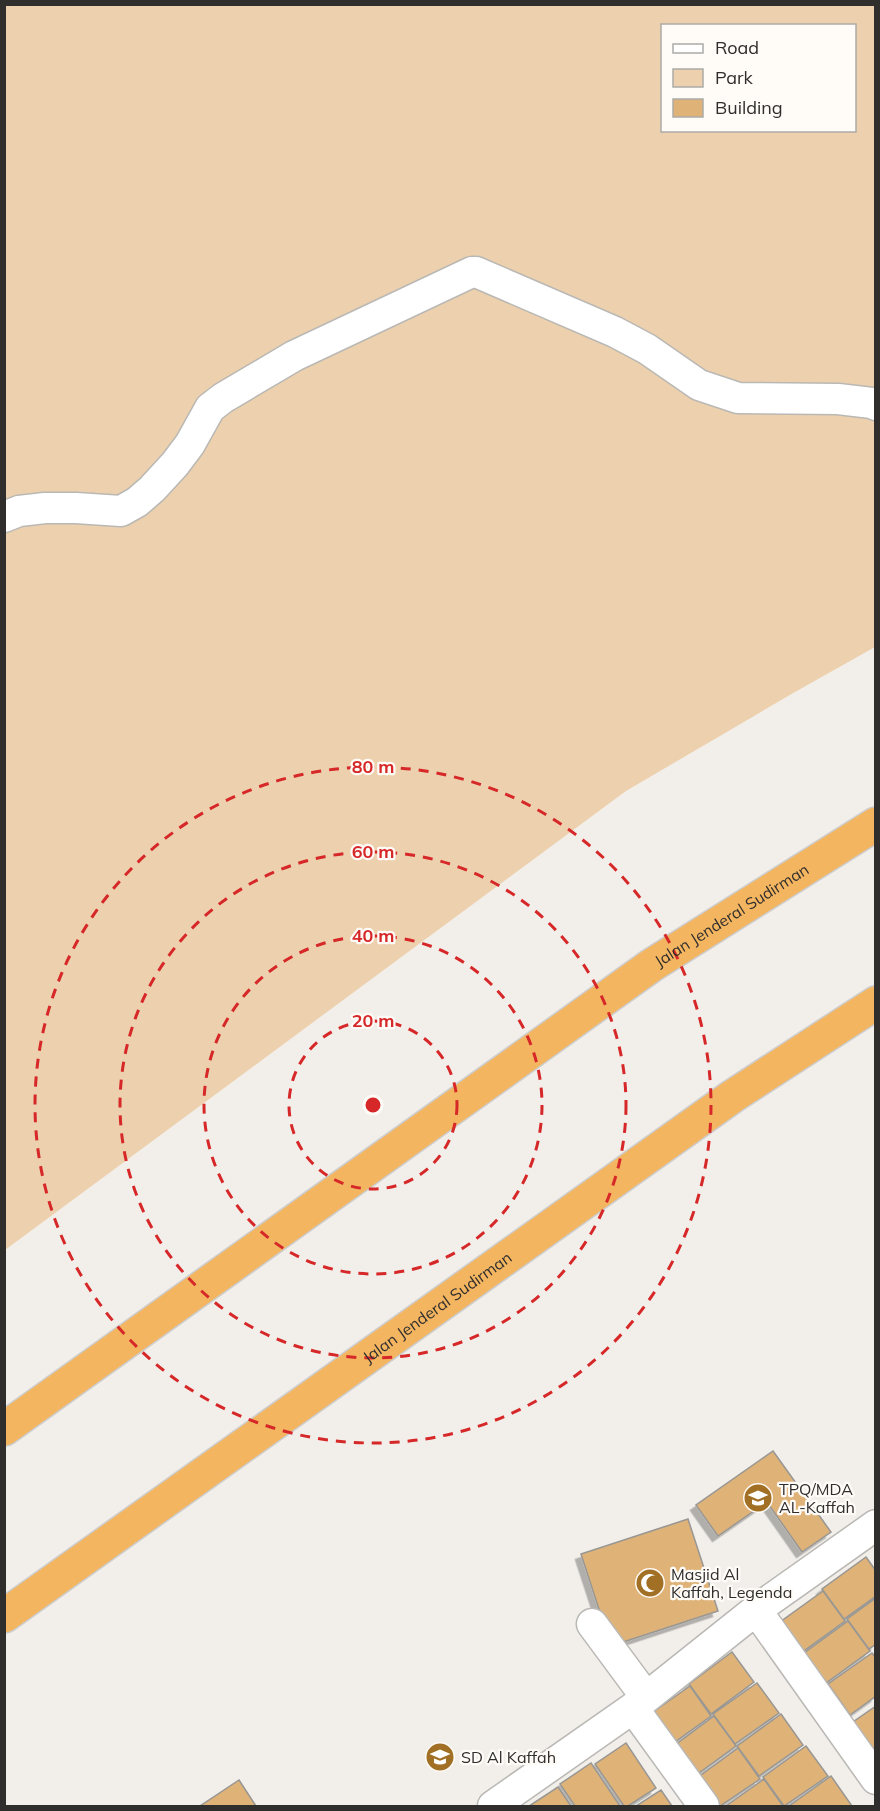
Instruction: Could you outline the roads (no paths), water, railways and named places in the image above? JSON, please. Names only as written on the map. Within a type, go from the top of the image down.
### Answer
[{"type":"highway","name":"Jalan Jenderal Sudirman","points":[[4,1429],[652,965],[876,824]]},
{"type":"highway","name":"Jalan Jenderal Sudirman","points":[[4,1616],[733,1096],[876,1003]]},
{"type":"street","points":[[4,517],[45,508],[121,511],[153,489],[190,444],[210,408],[223,398],[294,356],[472,272],[615,332],[647,350],[699,385],[738,398],[838,399],[876,405]]},
{"type":"street","points":[[493,1806],[639,1702],[756,1610],[876,1525]]},
{"type":"street","points":[[756,1610],[876,1779]]},
{"type":"street","points":[[592,1624],[704,1806]]},
{"type":"place","name":"TPQ/MDA AL-Kaffah","points":[[758,1498]]},
{"type":"place","name":"Masjid Al Kaffah, Legenda","points":[[650,1583]]},
{"type":"place","name":"SD Al Kaffah","points":[[440,1757]]}]
